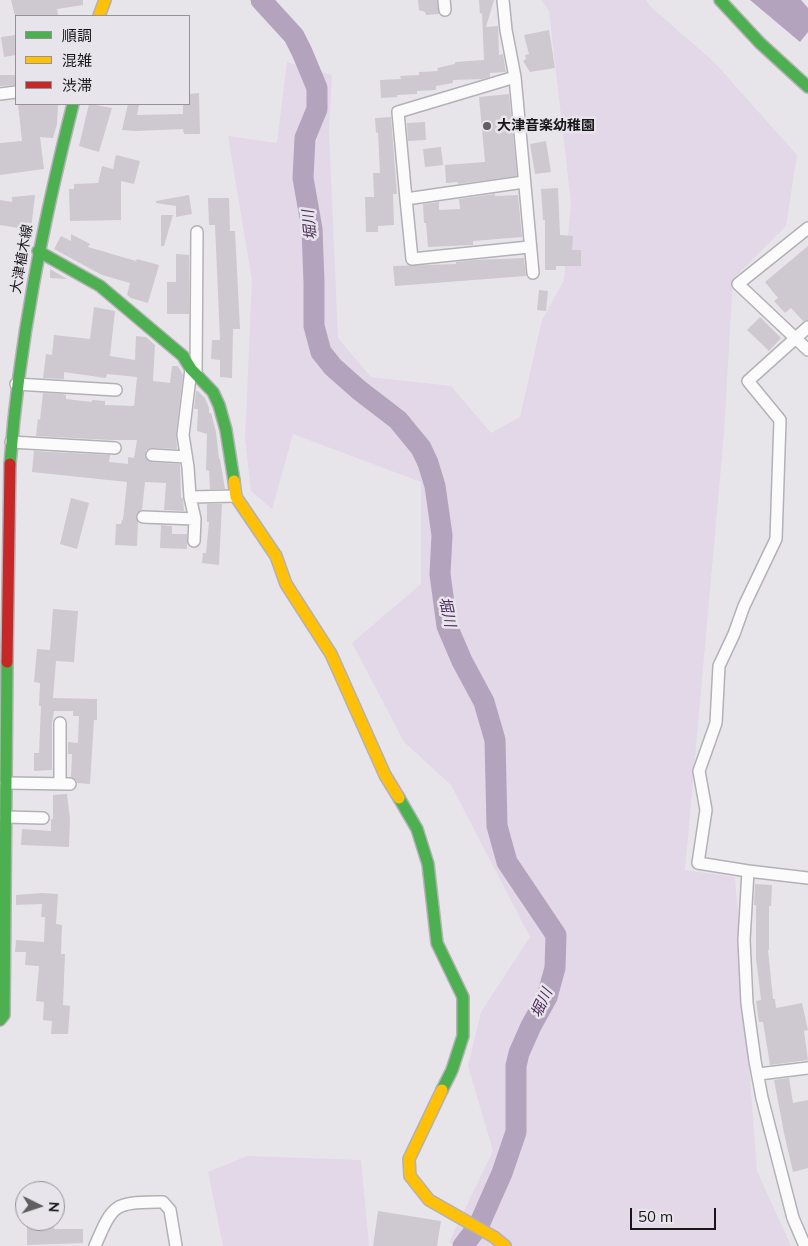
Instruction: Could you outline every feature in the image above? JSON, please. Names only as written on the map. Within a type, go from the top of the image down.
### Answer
[{"type":"street","points":[[99,15],[105,0]]},
{"type":"street","points":[[503,0],[506,30],[515,77],[529,247],[533,273]]},
{"type":"street","points":[[720,0],[760,43],[808,87]]},
{"type":"street","points":[[515,77],[398,112],[412,258],[529,247]]},
{"type":"street","points":[[0,94],[15,92]]},
{"type":"street","name":"大津植木線","points":[[0,1020],[4,1015],[6,818],[5,473],[11,442],[16,384],[38,251],[72,105]]},
{"type":"street","points":[[406,199],[524,182]]},
{"type":"street","points":[[808,228],[738,284],[808,350]]},
{"type":"street","points":[[194,541],[195,519],[190,497],[183,435],[194,372],[197,232]]},
{"type":"street","points":[[38,251],[100,286],[182,356],[213,392],[226,430],[236,496],[276,556],[286,584],[331,654],[385,775],[417,829],[428,864],[437,943],[463,997],[463,1036],[452,1070],[409,1159],[410,1176],[429,1200],[494,1237],[505,1246]]},
{"type":"street","points":[[808,327],[748,381],[780,420],[776,539],[744,606],[734,634],[719,666],[716,723],[699,770],[706,810],[698,864],[808,878]]},
{"type":"street","points":[[16,384],[116,390]]},
{"type":"street","points":[[11,442],[115,448]]},
{"type":"street","points":[[152,455],[186,456]]},
{"type":"street","points":[[190,497],[236,496]]},
{"type":"street","points":[[142,517],[195,519]]},
{"type":"street","points":[[6,783],[65,784],[60,723]]},
{"type":"street","points":[[6,818],[43,818]]},
{"type":"street","points":[[748,871],[744,940],[747,994],[755,1061],[759,1074],[762,1098],[793,1218],[805,1246]]},
{"type":"street","points":[[759,1074],[808,1068]]},
{"type":"street","points":[[95,1246],[106,1221],[117,1206],[131,1203],[163,1202],[170,1210],[176,1246]]},
{"type":"shaded area","points":[[541,0],[646,0],[651,7],[714,62],[797,155],[786,226],[733,279],[724,433],[685,870],[735,877],[757,1171],[791,1246],[454,1246],[449,1242],[493,1151],[468,1066],[481,1012],[530,937],[451,785],[404,742],[352,643],[421,584],[421,482],[293,434],[272,509],[251,491],[245,439],[252,280],[228,136],[277,143],[287,62],[332,75],[329,131],[338,338],[371,377],[451,386],[491,433],[520,417],[542,320],[564,280],[571,203],[549,11]]},
{"type":"shaded area","points":[[750,0],[801,0],[808,8],[808,32],[800,42]]},
{"type":"shaded area","points":[[247,1156],[361,1160],[369,1246],[223,1246],[208,1172]]},
{"type":"building","points":[[11,0],[83,0],[83,5],[57,9],[58,15],[15,16]]},
{"type":"building","points":[[418,0],[437,0],[439,14],[426,15],[425,12],[419,10]]},
{"type":"building","points":[[479,0],[494,0],[486,27],[498,26],[499,55],[503,54],[506,72],[490,73],[490,77],[483,79],[453,80],[453,83],[436,86],[436,90],[417,91],[417,94],[381,98],[380,80],[401,79],[400,76],[438,71],[437,68],[455,64],[455,62],[484,60],[482,13],[480,14]]},
{"type":"building","points":[[549,30],[555,68],[530,72],[523,61],[526,59],[525,55],[529,54],[524,35]]},
{"type":"building","points":[[15,35],[15,55],[4,57],[1,37]]},
{"type":"building","points":[[0,75],[15,75],[15,85],[0,86]]},
{"type":"building","points":[[199,93],[200,134],[184,134],[183,129],[122,130],[128,105],[139,105],[137,115],[183,114],[183,105],[190,105],[190,94]]},
{"type":"building","points":[[509,94],[517,176],[458,184],[458,182],[446,183],[445,165],[485,162],[479,97]]},
{"type":"building","points":[[18,105],[58,105],[57,124],[53,138],[40,137],[44,169],[0,175],[0,143],[22,141]]},
{"type":"building","points":[[89,105],[112,108],[99,152],[79,146]]},
{"type":"building","points":[[391,117],[397,194],[393,194],[394,225],[378,226],[378,232],[366,232],[365,197],[374,197],[373,173],[380,173],[378,132],[376,133],[375,118]]},
{"type":"building","points":[[425,122],[426,140],[408,141],[407,123]]},
{"type":"building","points":[[546,141],[551,172],[535,174],[530,144]]},
{"type":"building","points":[[441,147],[443,165],[425,167],[423,149]]},
{"type":"building","points":[[116,155],[140,161],[134,184],[121,181],[121,220],[70,221],[69,189],[74,189],[74,184],[98,183],[102,166],[113,169]]},
{"type":"building","points":[[558,188],[560,235],[573,236],[572,250],[581,250],[581,266],[556,266],[556,270],[545,270],[545,220],[543,220],[541,189]]},
{"type":"building","points":[[495,194],[495,196],[518,195],[522,237],[473,241],[473,245],[428,247],[423,204],[439,202],[439,210],[460,209],[459,199]]},
{"type":"building","points":[[35,195],[31,230],[0,225],[0,200],[12,202],[12,197]]},
{"type":"building","points":[[189,195],[192,214],[176,217],[176,206],[156,203],[156,201]]},
{"type":"building","points":[[208,198],[229,198],[230,231],[235,231],[240,329],[233,329],[232,378],[220,377],[220,360],[211,359],[212,340],[220,340],[215,225],[209,225]]},
{"type":"building","points":[[161,215],[173,215],[164,246],[161,246]]},
{"type":"building","points":[[71,234],[90,244],[88,247],[136,261],[137,259],[159,265],[148,303],[127,295],[130,283],[102,275],[54,249],[61,236],[71,241]]},
{"type":"building","points":[[808,246],[808,320],[803,321],[791,308],[785,313],[774,301],[778,298],[765,282]]},
{"type":"building","points":[[176,254],[189,255],[189,314],[167,314],[167,282],[176,282]]},
{"type":"building","points":[[524,258],[526,276],[395,286],[393,266],[456,264],[456,262],[474,260]]},
{"type":"building","points":[[50,269],[67,279],[50,278]]},
{"type":"building","points":[[539,290],[548,291],[546,311],[537,310]]},
{"type":"building","points":[[94,307],[115,311],[110,356],[135,360],[136,336],[146,337],[155,345],[153,381],[170,383],[172,366],[178,366],[183,375],[176,434],[177,449],[152,448],[146,450],[145,455],[148,461],[151,462],[180,464],[181,498],[183,498],[184,511],[164,510],[166,483],[145,482],[142,510],[136,516],[138,522],[137,546],[115,545],[116,524],[121,524],[123,520],[127,482],[32,472],[34,451],[110,455],[109,462],[128,464],[128,457],[134,458],[137,440],[36,436],[43,393],[66,395],[66,399],[92,402],[92,400],[105,401],[105,405],[134,406],[137,377],[107,374],[106,378],[64,372],[64,379],[43,378],[46,354],[52,355],[54,335],[90,339]]},
{"type":"building","points":[[760,317],[781,338],[769,351],[747,330]]},
{"type":"building","points":[[196,391],[205,398],[209,413],[211,413],[225,489],[210,489],[209,471],[206,470],[207,434],[197,431],[198,409],[194,409]]},
{"type":"building","points":[[71,498],[89,503],[77,549],[60,544]]},
{"type":"building","points":[[207,504],[222,504],[219,565],[202,563],[203,553],[206,553],[209,522],[207,522]]},
{"type":"building","points":[[161,525],[172,526],[172,534],[187,534],[187,549],[160,548]]},
{"type":"building","points":[[53,609],[78,611],[74,662],[56,661],[53,698],[97,699],[97,720],[94,720],[90,784],[77,783],[71,777],[72,754],[68,754],[68,742],[78,743],[79,716],[73,716],[73,711],[54,711],[52,723],[52,770],[34,771],[34,753],[39,753],[41,706],[39,706],[40,683],[34,682],[37,649],[50,650]]},
{"type":"building","points":[[67,794],[70,819],[69,847],[21,845],[22,829],[51,831],[53,795]]},
{"type":"building","points":[[755,884],[772,885],[771,906],[769,906],[768,950],[773,999],[775,999],[776,1008],[802,1003],[808,1030],[804,1031],[808,1060],[770,1065],[763,1022],[759,1022],[756,1001],[761,1000],[756,958]]},
{"type":"building","points":[[58,894],[56,924],[62,925],[61,954],[65,954],[63,1005],[70,1006],[68,1034],[51,1034],[52,1021],[43,1020],[44,1002],[36,1001],[39,966],[25,965],[26,952],[15,952],[16,940],[44,942],[45,917],[41,917],[42,904],[16,905],[16,895]]},
{"type":"building","points":[[789,1078],[793,1103],[808,1100],[808,1168],[793,1172],[774,1080]]},
{"type":"building","points":[[378,1211],[441,1221],[437,1246],[373,1246]]},
{"type":"building","points":[[83,1229],[83,1243],[27,1245],[27,1231]]},
{"type":"waterway","name":"堀川","points":[[261,0],[294,36],[317,88],[317,109],[305,138],[303,178],[312,229],[314,326],[321,352],[333,367],[359,390],[398,420],[421,448],[428,463],[435,486],[442,535],[440,574],[447,626],[462,661],[484,702],[495,740],[497,826],[507,862],[556,935],[555,968],[547,997],[531,1026],[519,1053],[516,1066],[516,1132],[502,1173],[479,1225],[463,1246]]},
{"type":"traffic: fast","points":[[720,0],[760,43],[808,87]]},
{"type":"traffic: fast","points":[[10,464],[19,373],[26,328],[42,238],[73,105]]},
{"type":"traffic: fast","points":[[38,251],[100,286],[183,356],[191,369],[213,392],[219,405],[226,430],[234,481]]},
{"type":"traffic: fast","points":[[0,1020],[4,1015],[7,662]]},
{"type":"traffic: fast","points":[[399,798],[417,829],[428,864],[437,943],[463,997],[463,1036],[452,1070],[442,1090]]},
{"type":"traffic: slow","points":[[99,15],[105,0]]},
{"type":"traffic: slow","points":[[234,481],[236,497],[276,556],[286,584],[331,654],[385,775],[399,798]]},
{"type":"traffic: slow","points":[[442,1090],[409,1159],[410,1176],[429,1200],[494,1237],[505,1246]]},
{"type":"traffic: jam","points":[[7,662],[10,464]]},
{"type":"place","name":"大津音楽幼稚園","points":[[487,126]]}]
